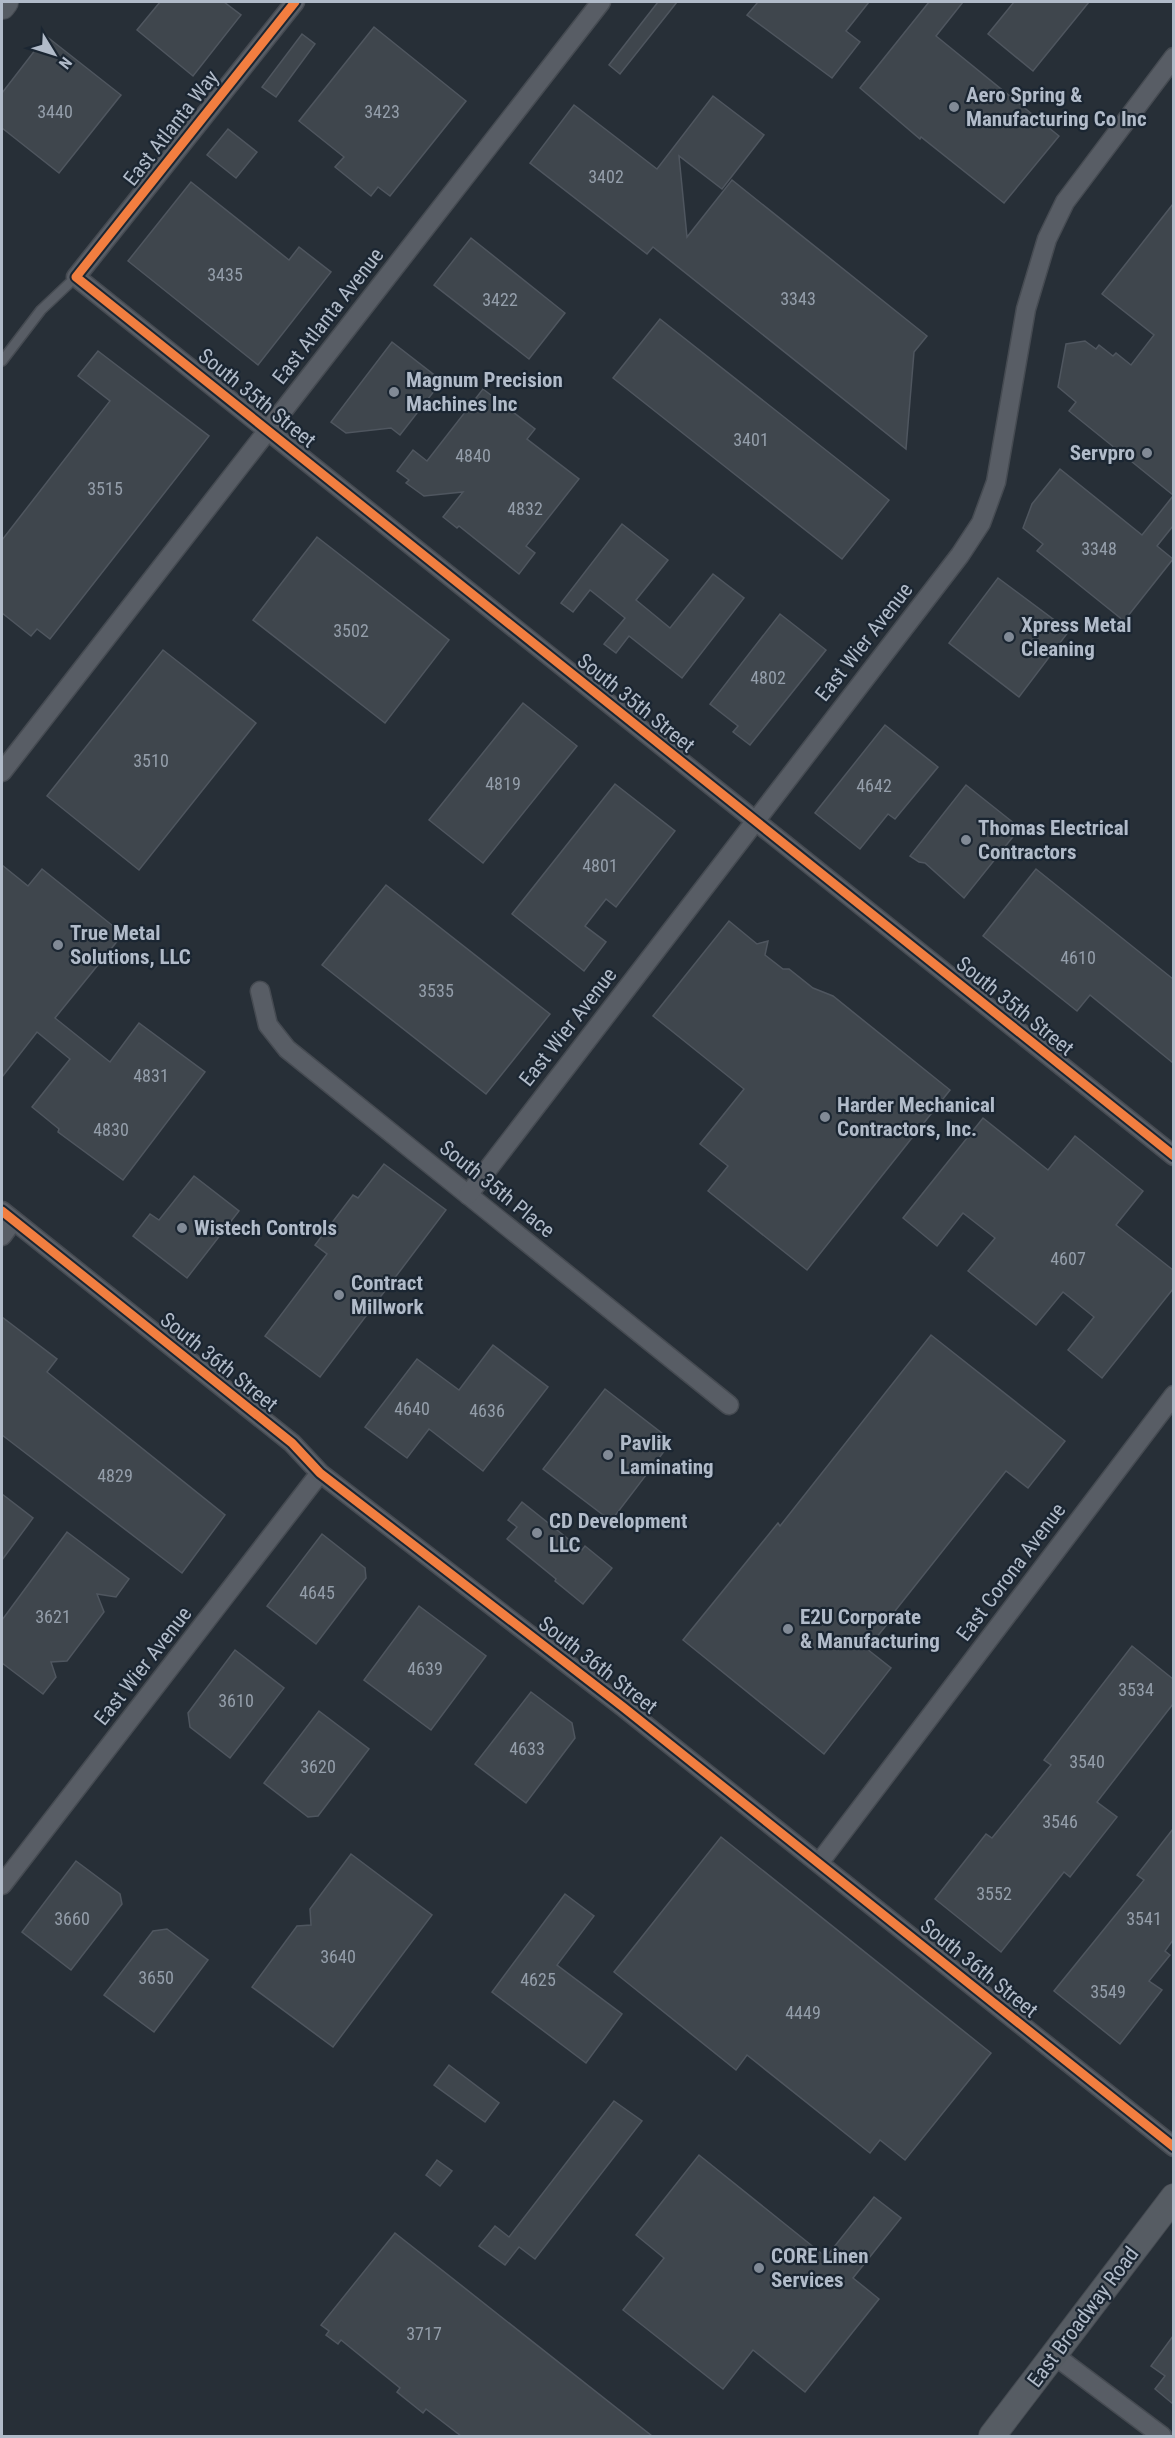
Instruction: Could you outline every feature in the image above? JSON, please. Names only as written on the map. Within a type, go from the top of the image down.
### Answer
[{"type":"main road","points":[[2,6],[5,2]]},
{"type":"main road","name":"East Broadway Road","points":[[992,2436],[1173,2198]]},
{"type":"street","name":"East Atlanta Way","points":[[76,277],[295,2]]},
{"type":"street","name":"East Atlanta Avenue","points":[[2,772],[601,2]]},
{"type":"street","name":"East Wier Avenue","points":[[468,1194],[953,564],[981,523],[998,473],[1026,309],[1047,239],[1065,202],[1173,57]]},
{"type":"street","name":"South 35th Street","points":[[76,277],[1173,1155]]},
{"type":"street","name":"South 35th Place","points":[[260,991],[268,1025],[287,1049],[729,1405]]},
{"type":"street","points":[[2,1236],[7,1216]]},
{"type":"street","name":"South 36th Street","points":[[7,1216],[292,1443],[321,1473],[630,1713],[1173,2147]]},
{"type":"street","name":"East Corona Avenue","points":[[819,1863],[1173,1395]]},
{"type":"street","name":"East Wier Avenue","points":[[2,1886],[321,1473]]},
{"type":"street","points":[[1054,2355],[1162,2436]]},
{"type":"lane","points":[[2,361],[41,310],[76,277]]},
{"type":"building","points":[[160,2],[224,2],[241,15],[193,76],[137,30]]},
{"type":"building","points":[[658,2],[677,2],[620,74],[609,65]]},
{"type":"building","points":[[758,2],[869,2],[846,31],[860,42],[832,78],[747,15]]},
{"type":"building","name":"Aero Spring & Manufacturing Co Inc","points":[[929,2],[963,2],[936,36],[1059,136],[1004,203],[921,137],[920,139],[860,88]]},
{"type":"building","points":[[1014,2],[1089,2],[1033,71],[988,34]]},
{"type":"building","points":[[374,27],[466,101],[390,196],[378,187],[371,196],[335,167],[344,157],[299,121]]},
{"type":"building","points":[[302,34],[315,44],[276,97],[262,87]]},
{"type":"building","points":[[46,36],[121,95],[59,173],[2,128],[2,93]]},
{"type":"building","points":[[713,96],[764,135],[722,189],[679,156],[687,237],[732,180],[927,336],[914,352],[906,449],[653,247],[647,254],[530,163],[574,105],[657,169]]},
{"type":"building","points":[[228,129],[257,152],[236,178],[207,155]]},
{"type":"building","points":[[191,182],[289,260],[299,247],[331,272],[258,365],[128,261]]},
{"type":"building","points":[[1173,204],[1173,495],[1069,411],[1076,402],[1058,387],[1066,344],[1085,341],[1096,349],[1099,345],[1113,356],[1116,353],[1131,365],[1154,335],[1102,294]]},
{"type":"building","points":[[471,238],[565,313],[529,359],[434,285]]},
{"type":"building","points":[[660,319],[889,500],[842,559],[613,378]]},
{"type":"building","name":"Magnum Precision Machines Inc","points":[[392,342],[442,381],[400,435],[391,428],[346,433],[331,422]]},
{"type":"building","points":[[98,351],[209,436],[50,639],[37,629],[31,636],[2,613],[2,540],[110,401],[78,376]]},
{"type":"building","points":[[483,389],[535,429],[527,439],[579,479],[526,546],[535,553],[519,574],[459,526],[457,528],[443,517],[463,492],[424,496],[406,483],[409,480],[397,471],[413,450],[427,461]]},
{"type":"building","points":[[1060,469],[1142,535],[1173,496],[1173,526],[1157,546],[1173,559],[1124,621],[1037,551],[1043,544],[1023,528],[1032,504]]},
{"type":"building","points":[[622,524],[668,560],[636,600],[670,628],[713,574],[744,598],[682,678],[629,636],[616,653],[604,644],[625,618],[590,590],[573,612],[561,603]]},
{"type":"building","points":[[317,537],[449,640],[385,723],[253,620]]},
{"type":"building","name":"Xpress Metal Cleaning","points":[[998,578],[1069,631],[1019,697],[949,643]]},
{"type":"building","points":[[780,614],[826,650],[750,745],[733,732],[738,726],[710,704]]},
{"type":"building","points":[[163,650],[256,723],[139,870],[47,796]]},
{"type":"building","points":[[523,703],[577,746],[483,863],[429,820]]},
{"type":"building","points":[[885,725],[938,767],[895,819],[888,814],[860,849],[815,813]]},
{"type":"building","points":[[615,784],[675,831],[616,907],[606,899],[585,926],[606,942],[584,971],[512,914]]},
{"type":"building","name":"Thomas Electrical Contractors","points":[[966,785],[1020,828],[964,898],[925,863],[910,856]]},
{"type":"building","points":[[2,865],[28,886],[42,869],[123,934],[55,1018],[110,1062],[139,1023],[205,1072],[123,1180],[58,1132],[59,1129],[32,1107],[70,1059],[37,1032],[2,1077]]},
{"type":"building","points":[[1036,869],[1173,979],[1173,1063],[1090,995],[1077,1011],[983,936]]},
{"type":"building","points":[[386,885],[550,1014],[486,1094],[322,965]]},
{"type":"building","name":"Harder Mechanical Contractors, Inc.","points":[[729,921],[757,944],[768,941],[765,955],[783,969],[789,969],[813,988],[833,996],[950,1090],[807,1270],[708,1191],[728,1166],[700,1144],[744,1089],[653,1016]]},
{"type":"building","points":[[983,1118],[1048,1170],[1075,1136],[1143,1191],[1116,1225],[1173,1270],[1173,1289],[1102,1378],[1068,1350],[1094,1317],[1063,1292],[1036,1325],[968,1271],[995,1238],[963,1213],[937,1246],[903,1218]]},
{"type":"building","name":"Contract Millwork","points":[[384,1164],[446,1210],[320,1377],[265,1336],[327,1254],[315,1245],[353,1195],[358,1198]]},
{"type":"building","name":"Wistech Controls","points":[[194,1176],[239,1211],[187,1278],[133,1236],[150,1214],[159,1220]]},
{"type":"building","points":[[2,1317],[57,1359],[47,1372],[225,1515],[182,1573],[2,1435]]},
{"type":"building","points":[[931,1335],[1065,1441],[1028,1488],[1006,1471],[891,1616],[893,1617],[867,1649],[891,1668],[824,1754],[683,1640],[778,1523],[780,1526]]},
{"type":"building","points":[[493,1345],[548,1387],[483,1471],[429,1429],[407,1458],[365,1427],[417,1359],[459,1390]]},
{"type":"building","name":"Pavlik Laminating","points":[[605,1389],[672,1441],[611,1521],[543,1469]]},
{"type":"building","points":[[2,1494],[33,1518],[2,1560]]},
{"type":"building","name":"CD Development LLC","points":[[522,1502],[582,1550],[585,1546],[612,1568],[583,1604],[507,1539],[517,1527],[508,1520]]},
{"type":"building","points":[[67,1532],[129,1579],[116,1597],[97,1594],[104,1612],[67,1661],[51,1662],[56,1677],[43,1694],[2,1663],[2,1620]]},
{"type":"building","points":[[322,1534],[365,1568],[366,1578],[316,1644],[267,1606]]},
{"type":"building","points":[[419,1606],[486,1656],[431,1730],[364,1680]]},
{"type":"building","points":[[1132,1646],[1173,1679],[1173,1704],[1097,1802],[1117,1817],[1070,1877],[1064,1872],[1001,1952],[935,1899],[986,1834],[992,1838],[1051,1765],[1044,1760]]},
{"type":"building","points":[[235,1650],[284,1688],[230,1758],[190,1727],[188,1713]]},
{"type":"building","points":[[531,1692],[572,1723],[575,1738],[526,1803],[475,1764]]},
{"type":"building","points":[[319,1711],[369,1749],[318,1816],[308,1817],[264,1783]]},
{"type":"building","points":[[1173,1829],[1173,1940],[1165,1951],[1170,1955],[1149,1981],[1162,1990],[1120,2044],[1054,1991],[1144,1880],[1137,1875]]},
{"type":"building","points":[[721,1837],[991,2053],[905,2160],[880,2140],[870,2153],[747,2055],[736,2070],[614,1972]]},
{"type":"building","points":[[351,1854],[432,1915],[333,2047],[252,1987],[297,1926],[311,1925],[310,1909]]},
{"type":"building","points":[[76,1861],[120,1894],[122,1904],[71,1970],[22,1932]]},
{"type":"building","points":[[565,1894],[594,1916],[557,1965],[622,2014],[586,2063],[492,1992]]},
{"type":"building","points":[[167,1929],[208,1960],[154,2032],[104,1995],[153,1931]]},
{"type":"building","points":[[449,2065],[499,2103],[485,2122],[434,2085]]},
{"type":"building","points":[[614,2101],[642,2121],[535,2259],[519,2247],[505,2265],[479,2246],[495,2226],[509,2237]]},
{"type":"building","name":"CORE Linen Services","points":[[699,2155],[826,2257],[874,2197],[901,2218],[853,2278],[879,2299],[805,2392],[753,2350],[723,2389],[623,2310],[664,2258],[636,2235]]},
{"type":"building","points":[[437,2160],[452,2171],[440,2186],[426,2175]]},
{"type":"building","points":[[395,2233],[652,2436],[461,2436],[426,2409],[423,2413],[397,2392],[400,2388],[341,2340],[338,2344],[326,2335],[329,2331],[321,2325]]},
{"type":"building","points":[[1173,2336],[1173,2404],[1155,2389],[1165,2376],[1151,2366]]},
{"type":"cycle path","points":[[295,2],[76,277],[1174,1156]]},
{"type":"cycle path","points":[[2,1211],[292,1443],[320,1473],[623,1707],[1174,2147]]},
{"type":"place","name":"Aero Spring & Manufacturing Co Inc","points":[[954,107]]},
{"type":"place","name":"Magnum Precision Machines Inc","points":[[394,392]]},
{"type":"place","name":"Servpro","points":[[1147,453]]},
{"type":"place","name":"Xpress Metal Cleaning","points":[[1009,637]]},
{"type":"place","name":"Thomas Electrical Contractors","points":[[966,840]]},
{"type":"place","name":"True Metal Solutions, LLC","points":[[58,945]]},
{"type":"place","name":"Harder Mechanical Contractors, Inc.","points":[[825,1117]]},
{"type":"place","name":"Wistech Controls","points":[[182,1228]]},
{"type":"place","name":"Contract Millwork","points":[[339,1295]]},
{"type":"place","name":"Pavlik Laminating","points":[[608,1455]]},
{"type":"place","name":"CD Development LLC","points":[[537,1533]]},
{"type":"place","name":"E2U Corporate & Manufacturing","points":[[788,1629]]},
{"type":"place","name":"CORE Linen Services","points":[[759,2268]]}]
